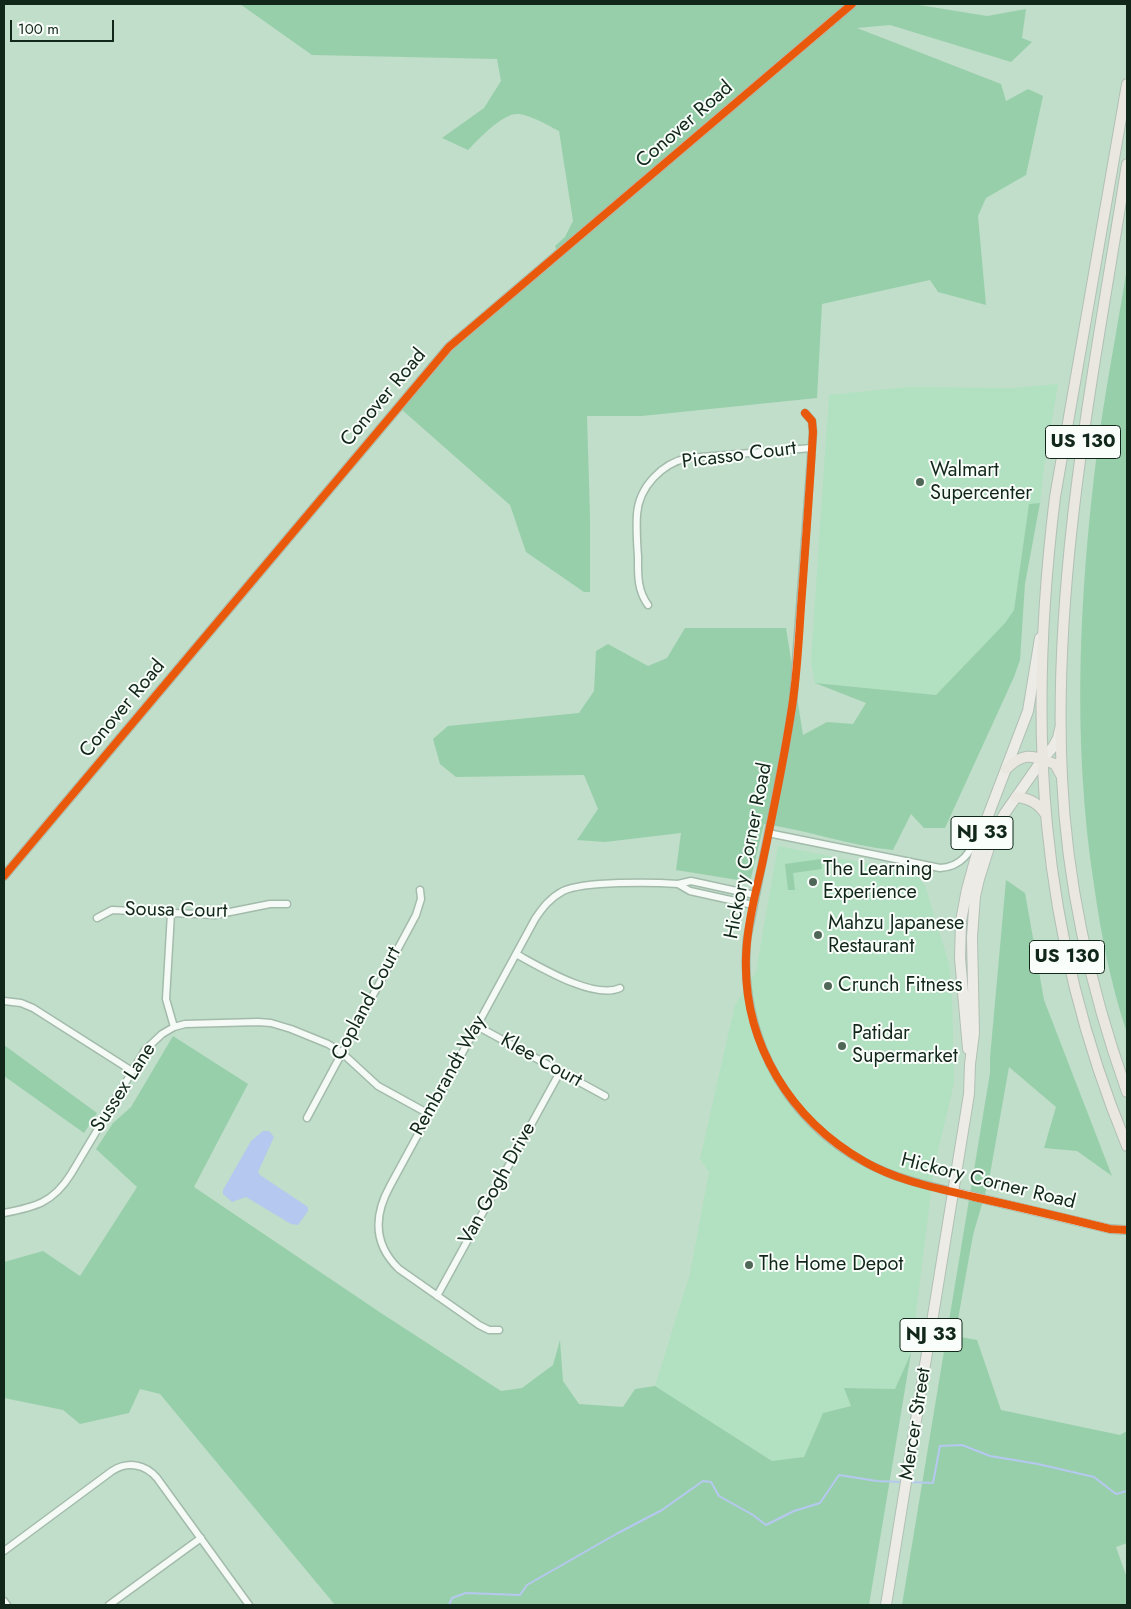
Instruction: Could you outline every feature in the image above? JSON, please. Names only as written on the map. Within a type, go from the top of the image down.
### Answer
[{"type":"highway","name":"US 130","points":[[1127,84],[1056,497],[1048,555],[1042,650],[1042,760],[1046,815],[1057,909],[1072,979],[1102,1081],[1127,1146]]},
{"type":"highway","name":"US 130","points":[[1127,164],[1081,458],[1065,605],[1061,679],[1062,778],[1069,849],[1080,922],[1099,1003],[1127,1092]]},
{"type":"highway","points":[[1006,769],[1016,760],[1026,756],[1034,756],[1055,764],[1062,778]]},
{"type":"highway","points":[[1016,797],[1038,804],[1046,815]]},
{"type":"main road","name":"Mercer Street","points":[[970,1064],[960,958],[962,921],[967,889],[986,821],[1028,711],[1044,610]]},
{"type":"main road","name":"Mercer Street","points":[[886,1605],[969,1094],[974,1033],[972,937],[975,896],[990,841],[1005,813],[1058,738],[1061,723]]},
{"type":"street","name":"Conover Road","points":[[4,876],[449,347],[469,328],[852,4]]},
{"type":"street","points":[[1089,302],[1105,305]]},
{"type":"street","name":"Hickory Corner Road","points":[[805,414],[812,421],[813,432],[793,702],[747,939],[748,996],[754,1025],[764,1053],[794,1104],[819,1130],[841,1147],[887,1173],[954,1192],[1110,1229],[1127,1230]]},
{"type":"street","name":"Picasso Court","points":[[648,605],[642,598],[639,586],[637,514],[643,494],[654,477],[669,465],[688,458],[812,448]]},
{"type":"street","points":[[768,833],[928,866],[946,868],[960,862],[970,853],[986,821]]},
{"type":"street","name":"Rembrandt Way","points":[[499,1330],[483,1328],[405,1274],[393,1263],[384,1248],[378,1225],[383,1199],[516,954],[545,905],[552,898],[568,889],[581,886],[617,884],[678,884],[691,881],[755,895]]},
{"type":"street","name":"Rembrandt Way","points":[[678,884],[690,891],[753,905]]},
{"type":"street","name":"Copland Court","points":[[307,1118],[416,914],[421,899],[420,890]]},
{"type":"street","name":"Sousa Court","points":[[97,918],[106,912],[116,910],[215,916],[270,904],[287,904]]},
{"type":"street","points":[[171,913],[166,999],[174,1027]]},
{"type":"street","points":[[516,954],[562,978],[598,990],[609,992],[620,988]]},
{"type":"street","points":[[4,1001],[21,1003],[33,1008],[132,1071]]},
{"type":"street","name":"Sussex Lane","points":[[4,1213],[36,1206],[59,1191],[151,1043],[174,1027],[191,1023],[264,1022],[316,1038],[341,1052],[378,1086],[428,1114]]},
{"type":"street","name":"Klee Court","points":[[477,1026],[605,1096]]},
{"type":"street","name":"Van Gogh Drive","points":[[437,1296],[560,1072]]},
{"type":"street","points":[[4,1551],[112,1470],[120,1466],[142,1467],[153,1473],[249,1605]]},
{"type":"street","points":[[109,1605],[200,1538]]},
{"type":"street","points":[[4,1601],[7,1605]]},
{"type":"shaded area","points":[[240,4],[913,4],[987,16],[1026,9],[1022,38],[1032,42],[1011,62],[890,25],[857,28],[1001,84],[1006,101],[1028,89],[1043,96],[1026,175],[986,198],[978,216],[986,305],[938,292],[930,280],[822,304],[817,398],[642,416],[587,416],[590,592],[584,592],[526,552],[510,505],[401,409],[458,344],[560,258],[555,246],[565,237],[573,221],[559,131],[529,117],[519,114],[513,115],[506,117],[492,127],[468,150],[442,138],[484,108],[501,81],[497,59],[312,55]]},
{"type":"shaded area","points":[[1127,268],[1127,1033],[1111,978],[1103,941],[1087,831],[1083,777],[1080,669],[1086,560],[1097,452]]},
{"type":"shaded area","points":[[1058,384],[1040,503],[1029,505],[1014,610],[1005,623],[936,695],[815,683],[811,661],[829,395],[908,387],[1012,388]]},
{"type":"shaded area","points":[[1040,503],[1025,584],[1020,660],[945,828],[924,828],[911,814],[893,850],[860,845],[764,824],[750,882],[676,870],[681,833],[605,842],[577,840],[598,809],[584,775],[456,777],[440,764],[433,739],[448,726],[579,713],[594,691],[596,651],[608,644],[648,666],[667,658],[685,628],[786,628],[803,735],[827,722],[853,724],[866,703],[815,683],[936,695],[1005,623],[1014,610],[1029,504]]},
{"type":"shaded area","points":[[778,846],[915,873],[925,886],[949,964],[952,999],[954,1083],[934,1168],[911,1353],[895,1389],[844,1388],[851,1406],[823,1413],[804,1457],[772,1461],[655,1386],[690,1274],[709,1172],[700,1159],[735,1005],[756,972]]},
{"type":"shaded area","points":[[821,859],[822,869],[793,873],[795,890],[788,890],[785,864]]},
{"type":"shaded area","points":[[1006,880],[1025,893],[1044,1000],[1112,1176],[1077,1151],[1044,1148],[1056,1107],[1009,1067],[989,1180],[973,1235],[955,1336],[977,1340],[1001,1410],[1120,1435],[1127,1431],[1127,1543],[1116,1547],[1127,1578],[1127,1605],[902,1605],[990,1073]]},
{"type":"shaded area","points":[[173,1036],[248,1084],[194,1187],[501,1391],[522,1388],[553,1365],[560,1340],[563,1381],[579,1404],[623,1407],[635,1389],[655,1386],[772,1461],[804,1457],[823,1413],[851,1406],[844,1388],[895,1389],[911,1353],[869,1605],[335,1605],[160,1394],[140,1389],[129,1413],[80,1424],[63,1410],[4,1398],[4,1262],[43,1251],[80,1276],[137,1187],[96,1149],[113,1123],[131,1107]]},
{"type":"shaded area","points":[[4,1045],[97,1113],[84,1133],[4,1076]]},
{"type":"water","points":[[263,1131],[269,1131],[274,1137],[258,1172],[308,1207],[308,1211],[298,1225],[291,1224],[246,1197],[232,1202],[223,1194],[223,1190],[251,1141]]},
{"type":"waterway","points":[[909,1482],[933,1483],[940,1446],[962,1445],[990,1456],[1038,1464],[1094,1477],[1116,1494],[1127,1491]]},
{"type":"waterway","points":[[449,1605],[452,1598],[466,1593],[520,1595],[527,1585],[662,1510],[703,1481],[711,1482],[719,1496],[753,1515],[766,1525],[794,1511],[820,1503],[839,1475],[877,1481],[901,1482]]},
{"type":"cycle path","points":[[4,876],[449,347],[852,4]]},
{"type":"cycle path","points":[[805,413],[812,421],[813,432],[796,678],[782,767],[752,911],[746,957],[747,989],[753,1020],[763,1049],[777,1076],[794,1102],[815,1124],[839,1145],[878,1169],[932,1187],[1110,1229],[1127,1230]]},
{"type":"place","name":"Walmart Supercenter","points":[[920,482]]},
{"type":"place","name":"The Learning Experience","points":[[813,882]]},
{"type":"place","name":"Mahzu Japanese Restaurant","points":[[818,935]]},
{"type":"place","name":"Crunch Fitness","points":[[828,986]]},
{"type":"place","name":"Patidar Supermarket","points":[[842,1046]]},
{"type":"place","name":"The Home Depot","points":[[749,1265]]}]
